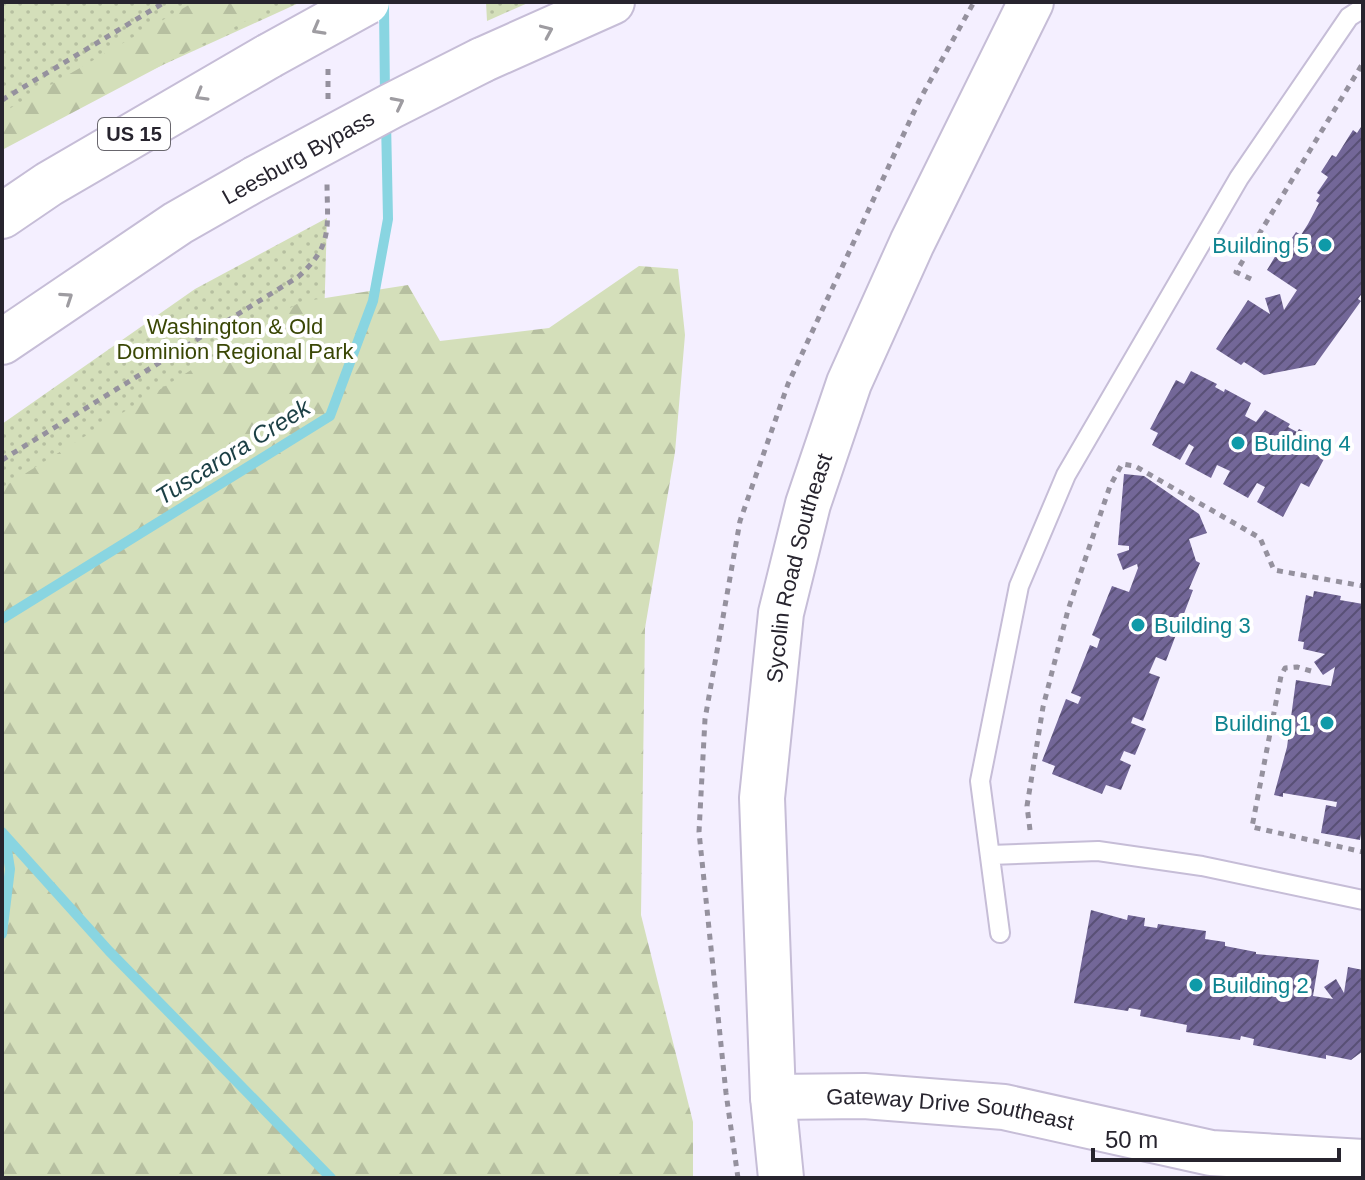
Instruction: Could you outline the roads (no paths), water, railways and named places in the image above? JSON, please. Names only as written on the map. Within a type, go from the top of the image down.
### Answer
[{"type":"main road","name":"US 15","points":[[2,216],[49,184],[367,2]]},
{"type":"main road","name":"Leesburg Bypass","points":[[2,342],[178,223],[255,179],[482,60],[612,2]]},
{"type":"main road","name":"Sycolin Road Southeast","points":[[781,1178],[773,1097],[762,798],[781,613],[808,504],[849,383],[912,243],[1031,2]]},
{"type":"main road","name":"Gateway Drive Southeast","points":[[773,1097],[864,1096],[978,1104],[1059,1118],[1211,1153],[1363,1162]]},
{"type":"lane","points":[[1000,933],[980,781],[1019,586],[1066,475],[1239,178],[1349,17],[1363,8]]},
{"type":"lane","points":[[990,855],[1098,851],[1202,866],[1363,900]]},
{"type":"waterway","name":"Tuscarora Creek","points":[[384,5],[385,97]]},
{"type":"waterway","name":"Tuscarora Creek","points":[[2,619],[330,416],[373,301],[388,219],[386,121]]},
{"type":"waterway","name":"Tuscarora Creek","points":[[2,832],[109,951],[331,1178]]},
{"type":"waterway","points":[[2,934],[10,869],[5,837]]},
{"type":"place","name":"Building 5","points":[[1325,245]]},
{"type":"place","name":"Building 4","points":[[1238,443]]},
{"type":"place","name":"Building 3","points":[[1138,625]]},
{"type":"place","name":"Building 1","points":[[1327,723]]},
{"type":"place","name":"Building 2","points":[[1196,985]]},
{"type":"park label","name":"Washington & Old Dominion Regional Park","points":[[235,338]]}]
